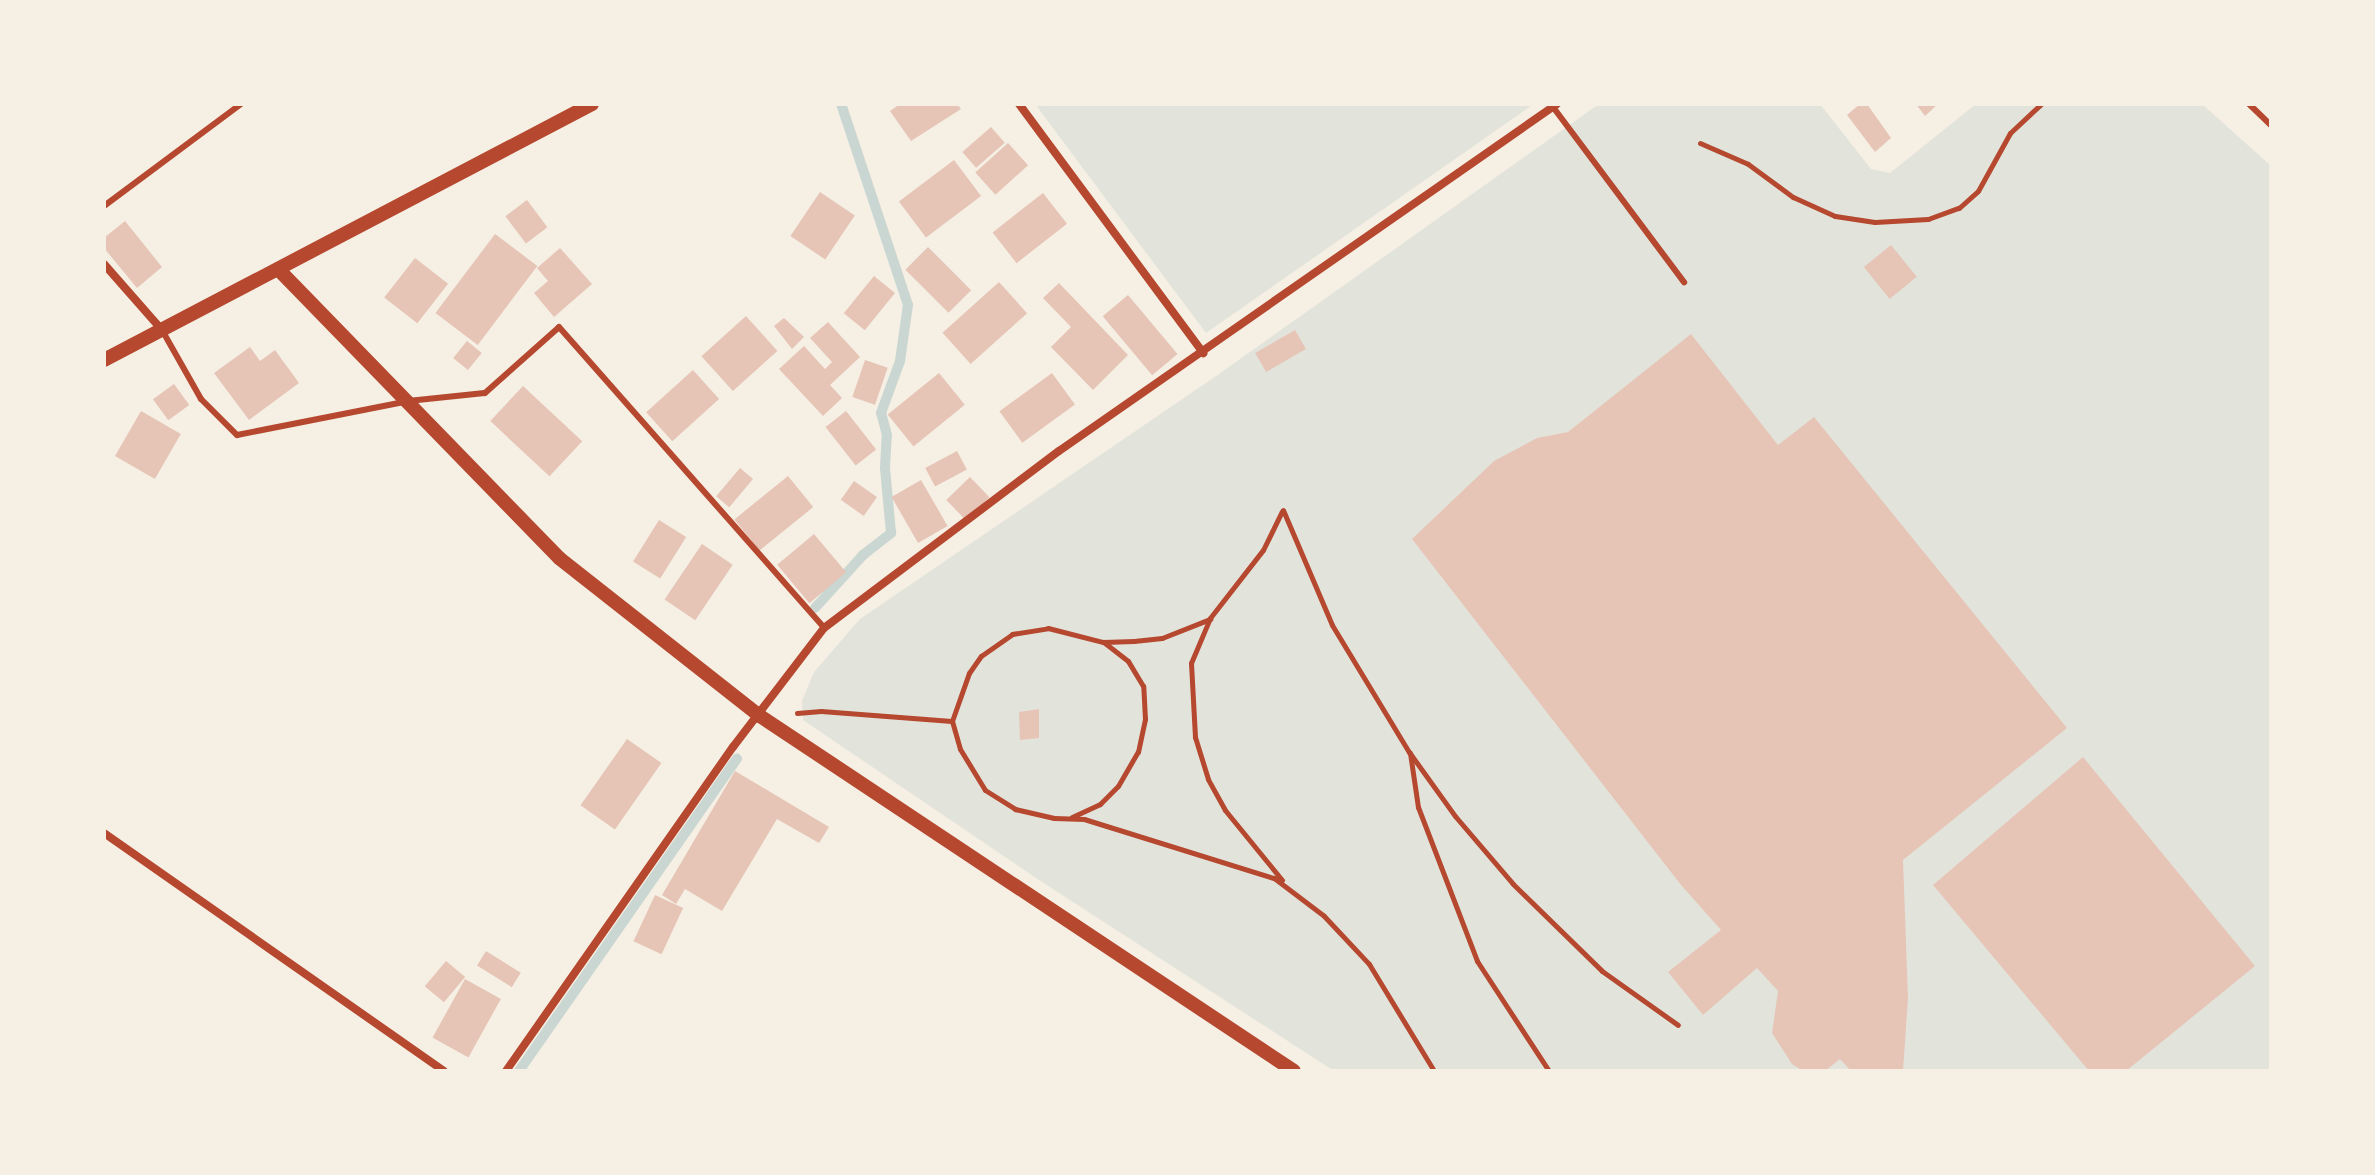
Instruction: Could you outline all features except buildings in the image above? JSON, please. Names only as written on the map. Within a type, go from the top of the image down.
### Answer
[{"type":"street","points":[[104,360],[592,104]]},
{"type":"street","points":[[1019,104],[1203,353]]},
{"type":"street","points":[[506,1071],[733,747],[760,716],[824,628],[1059,451],[1554,105]]},
{"type":"street","points":[[104,264],[162,330]]},
{"type":"street","points":[[279,270],[559,558],[760,716],[1294,1071]]},
{"type":"street","points":[[104,833],[444,1071]]},
{"type":"lane","points":[[104,206],[241,104]]},
{"type":"lane","points":[[2249,104],[2271,125]]},
{"type":"lane","points":[[1554,105],[1684,282]]},
{"type":"lane","points":[[162,330],[201,399],[237,435],[408,401],[485,393],[559,327],[824,628]]},
{"type":"path","points":[[1700,143],[1748,164],[1793,197],[1835,216],[1875,222],[1928,219],[1959,208],[1978,191],[2010,133],[2041,104]]},
{"type":"path","points":[[1287,887],[1225,810],[1208,779],[1195,737],[1191,663],[1210,618],[1263,550],[1283,510],[1332,625],[1409,752],[1455,816],[1513,884],[1602,971],[1678,1025]]},
{"type":"path","points":[[1210,618],[1162,638],[1103,642],[1048,628],[1012,634],[981,656],[969,673],[952,721],[960,749],[985,790],[1015,809],[1084,819],[1274,878],[1324,916],[1369,964],[1434,1071]]},
{"type":"path","points":[[1069,818],[1100,804],[1118,786],[1138,752],[1145,719],[1143,686],[1128,661],[1103,642]]},
{"type":"path","points":[[760,716],[821,711],[952,721]]},
{"type":"path","points":[[1409,752],[1418,807],[1477,961],[1549,1071]]},
{"type":"shaded area","points":[[1035,104],[1534,104],[1206,333]]},
{"type":"shaded area","points":[[1599,104],[1820,104],[1871,169],[1890,173],[1976,104],[2202,104],[2271,166],[2271,1071],[1334,1071],[1039,880],[803,720],[802,701],[814,672],[860,619],[1219,374]]},
{"type":"waterway","points":[[815,608],[863,555],[891,533],[885,468],[887,435],[881,413],[900,361],[908,305],[841,104]]},
{"type":"waterway","points":[[519,1071],[737,758]]}]
